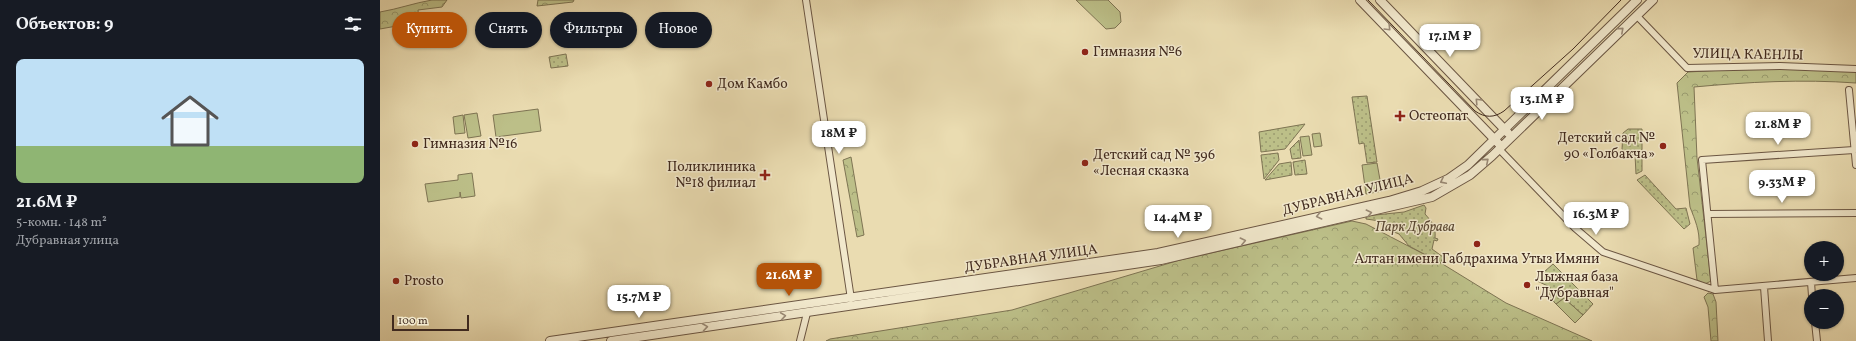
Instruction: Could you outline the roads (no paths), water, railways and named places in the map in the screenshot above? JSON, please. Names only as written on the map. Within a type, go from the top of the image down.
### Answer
[{"type":"street","points":[[806,0],[851,302]]},
{"type":"street","points":[[1360,0],[1495,139],[1500,148],[1575,228],[1603,252],[1715,290],[1856,278]]},
{"type":"street","points":[[1380,0],[1512,136]]},
{"type":"street","name":"ДУБРАВНАЯ УЛИЦА","points":[[610,341],[757,316],[1162,252],[1389,201],[1422,191],[1448,179],[1468,165],[1637,0]]},
{"type":"street","name":"ДУБРАВНАЯ УЛИЦА","points":[[550,341],[757,316],[807,312],[851,302],[1161,260],[1378,211],[1432,197],[1470,175],[1500,148],[1653,0]]},
{"type":"street","name":"УЛИЦА КАЕНЛЫ","points":[[1637,16],[1687,68],[1780,66],[1856,68]]},
{"type":"street","points":[[1849,90],[1856,165]]},
{"type":"street","points":[[1715,290],[1702,160],[1854,150]]},
{"type":"street","points":[[1708,214],[1856,214]]},
{"type":"street","points":[[1811,282],[1812,289]]},
{"type":"street","points":[[1764,286],[1768,341]]},
{"type":"street","points":[[800,341],[807,312]]},
{"type":"street","points":[[1816,329],[1817,341]]},
{"type":"tram line","points":[[1368,0],[1475,111],[1486,116],[1497,115],[1504,111],[1573,49],[1621,0]]},
{"type":"place","name":"Гимназия №6","points":[[1085,52]]},
{"type":"place","name":"Дом Камбо","points":[[709,84]]},
{"type":"place","name":"Остеопат","points":[[1400,116]]},
{"type":"place","name":"Гимназия №16","points":[[415,144]]},
{"type":"place","name":"Детский сад № 90 «Голбакча»","points":[[1663,146]]},
{"type":"place","name":"Детский сад № 396 «Лесная сказка","points":[[1085,163]]},
{"type":"place","name":"Поликлиника №18 филиал","points":[[765,175]]},
{"type":"place","name":"Алтан имени Габдрахима Утыз Имяни","points":[[1477,244]]},
{"type":"place","name":"Prosto","points":[[396,281]]},
{"type":"place","name":"Лыжная база \"Дубравная\"","points":[[1527,285]]},
{"type":"park label","name":"Парк Дубрава","points":[[1415,227]]}]
